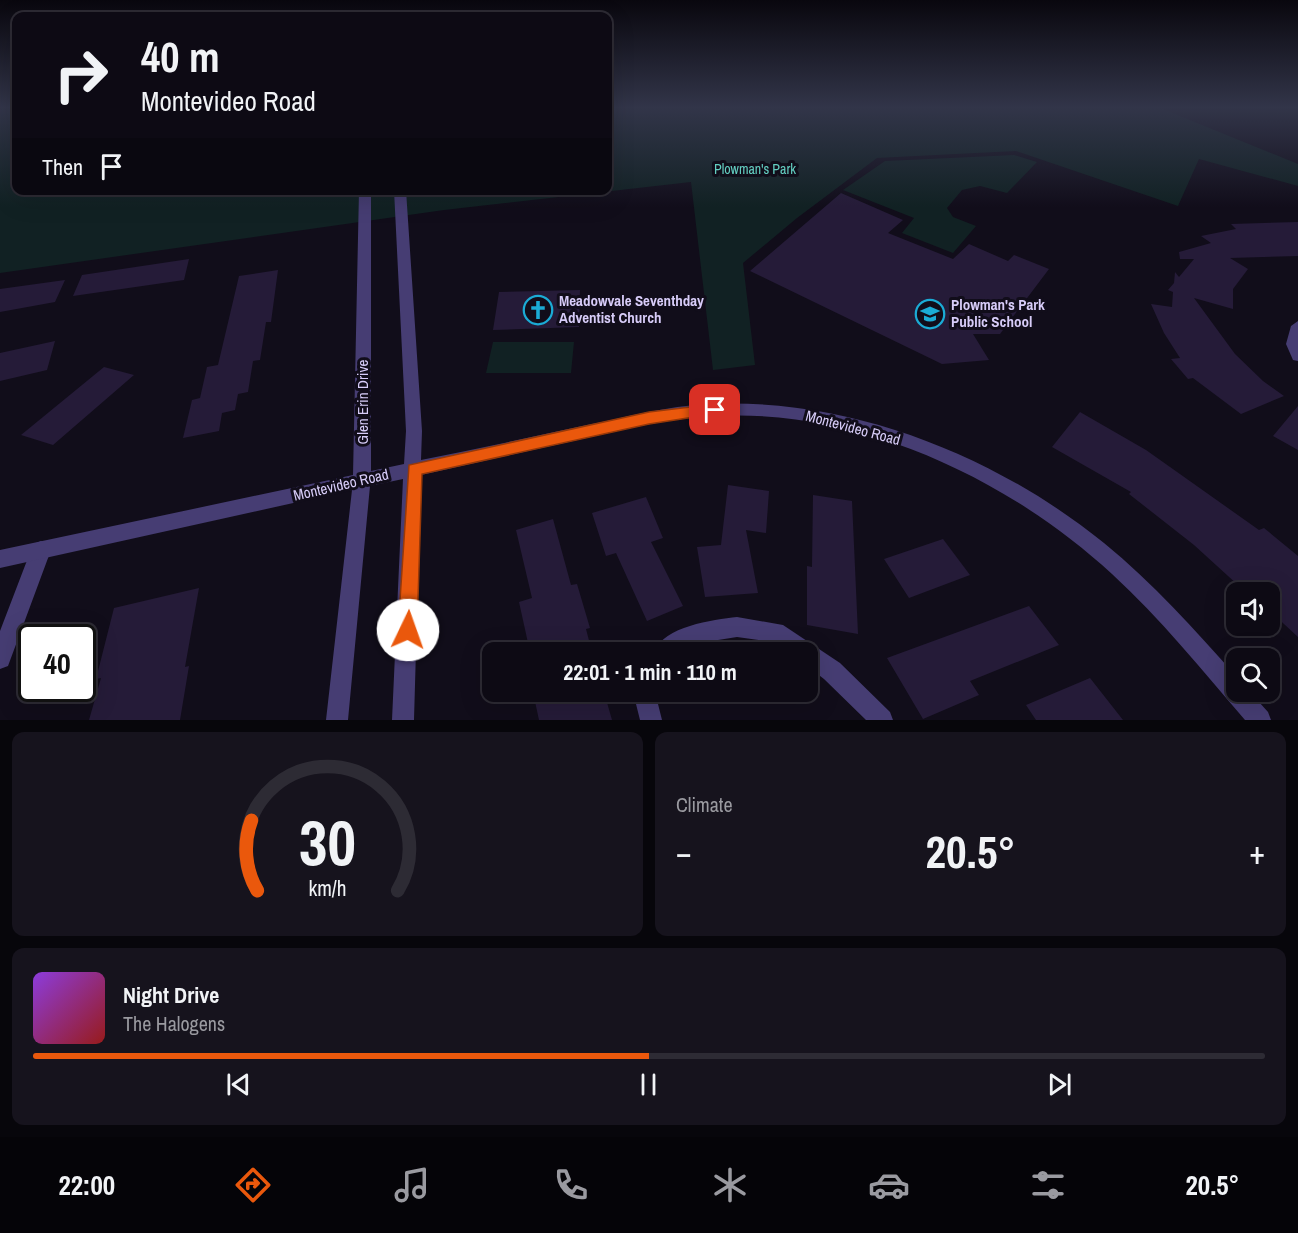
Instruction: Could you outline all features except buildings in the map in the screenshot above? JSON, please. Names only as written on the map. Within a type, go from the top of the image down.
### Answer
[{"type":"street","name":"Glen Erin Drive","points":[[338,720],[362,481],[365,195]]},
{"type":"street","points":[[400,195],[414,469],[403,720]]},
{"type":"street","points":[[1298,326],[1293,344],[1298,356]]},
{"type":"street","name":"Montevideo Road","points":[[0,559],[649,418],[715,410],[802,414],[863,428],[979,471],[1047,512],[1097,549],[1156,604],[1260,720]]},
{"type":"street","points":[[0,658],[41,550]]},
{"type":"street","points":[[681,642],[695,633],[737,627],[776,632],[790,642]]},
{"type":"street","points":[[818,661],[832,671],[882,720]]},
{"type":"street","points":[[646,702],[651,720]]},
{"type":"green space","name":"Plowman's Park","points":[[0,141],[12,141],[12,195],[576,195],[444,210],[0,273]]},
{"type":"green space","name":"Plowman's Park","points":[[612,141],[1241,141],[1298,164],[1298,186],[1199,159],[1178,206],[1016,151],[877,158],[797,218],[743,263],[755,365],[713,370],[691,182],[612,191]]},
{"type":"green space","points":[[1014,155],[1037,162],[1007,193],[980,186],[962,190],[947,208],[953,217],[976,226],[953,253],[902,233],[914,218],[843,190],[885,161]]},
{"type":"green space","points":[[493,342],[574,342],[571,373],[486,373]]},
{"type":"place","name":"Meadowvale Seventhday Adventist Church","points":[[538,310]]},
{"type":"place","name":"Plowman's Park Public School","points":[[930,314]]},
{"type":"route","points":[[408,630],[414,469],[649,418],[715,410]]}]
